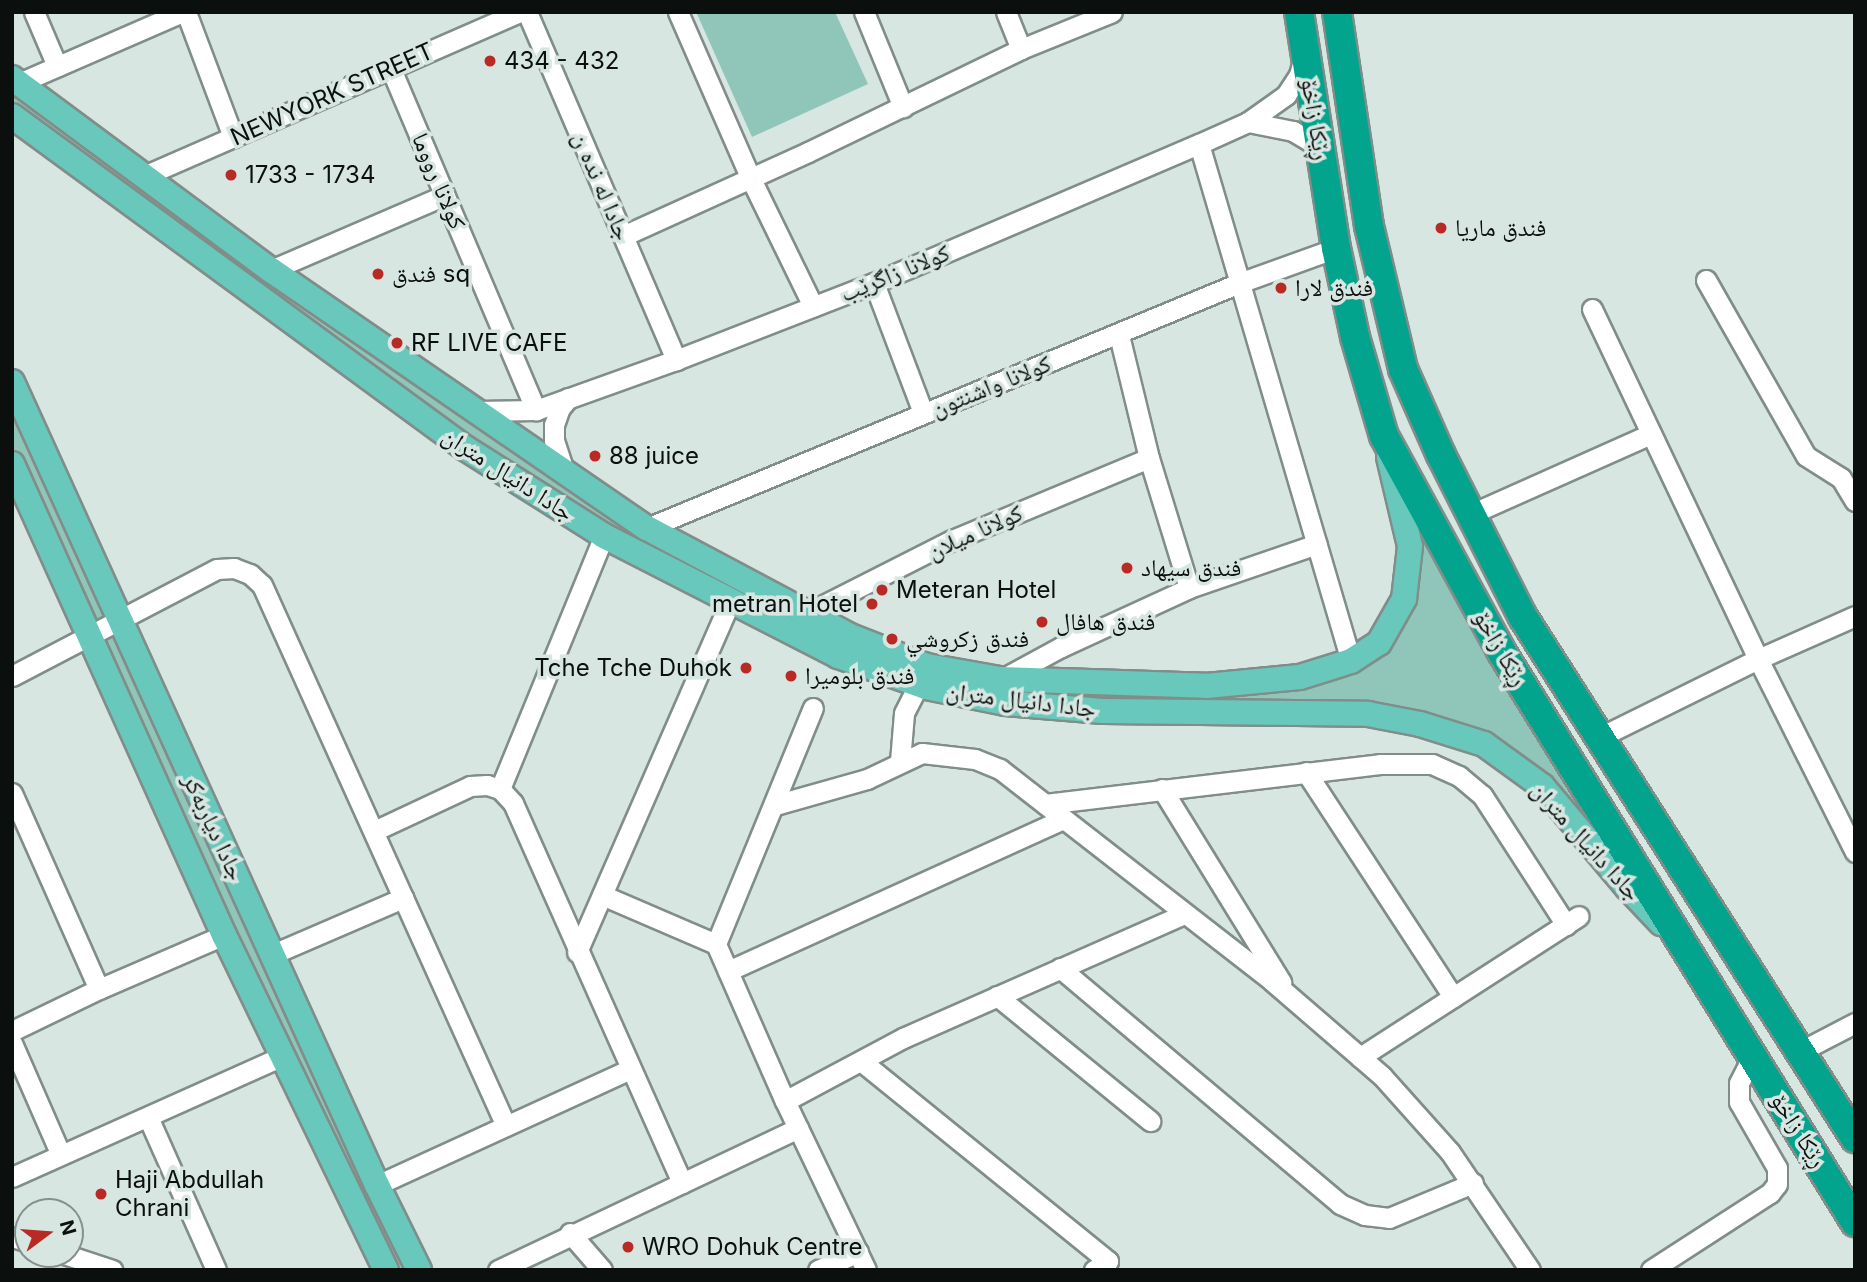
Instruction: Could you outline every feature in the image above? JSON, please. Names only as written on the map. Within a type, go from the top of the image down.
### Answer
[{"type":"highway","name":"ڕێکا زاخۆ","points":[[1299,12],[1336,248],[1355,337],[1384,436],[1501,651],[1853,1215]]},
{"type":"highway","name":"ڕێکا زاخۆ","points":[[1337,12],[1369,226],[1403,369],[1523,617],[1855,1138]]},
{"type":"main road","name":"جادا دانيال متران","points":[[16,80],[271,270],[647,528],[806,614],[850,636],[998,690],[1117,712],[1368,714],[1420,724],[1483,744],[1542,786],[1626,887],[1688,950]]},
{"type":"main road","name":"جادا دانيال متران","points":[[12,116],[465,448],[604,536],[838,656],[918,685],[998,690],[1206,686],[1300,677],[1351,661],[1379,643],[1404,599],[1410,546],[1384,436]]},
{"type":"main road","name":"جادا دیاربه‌كر","points":[[12,382],[376,1185],[419,1270]]},
{"type":"main road","name":"جادا دیاربه‌كر","points":[[12,464],[92,635],[224,935],[386,1270]]},
{"type":"street","points":[[34,12],[57,66]]},
{"type":"street","points":[[16,80],[57,66],[184,12],[233,137]]},
{"type":"street","name":"NEWYORK STREET","points":[[144,176],[519,12]]},
{"type":"street","name":"جادا له نده ن","points":[[527,12],[676,360]]},
{"type":"street","points":[[678,12],[750,177],[813,306]]},
{"type":"street","points":[[864,12],[904,107]]},
{"type":"street","points":[[1006,12],[1021,49]]},
{"type":"street","points":[[623,236],[904,107],[1021,49],[1112,12]]},
{"type":"street","name":"كولانا زاگرێب","points":[[537,410],[676,360],[874,283],[1248,122],[1286,95],[1299,75],[1305,51]]},
{"type":"street","name":"كولانا رووما","points":[[391,69],[537,410]]},
{"type":"street","points":[[1248,122],[1293,131],[1311,142],[1322,160]]},
{"type":"street","points":[[1199,144],[1351,661]]},
{"type":"street","points":[[271,270],[445,195]]},
{"type":"street","name":"كولانا واشنتون","points":[[647,528],[1240,283],[1336,248]]},
{"type":"street","points":[[1706,280],[1806,456],[1841,478],[1855,501]]},
{"type":"street","points":[[874,283],[923,413]]},
{"type":"street","points":[[1592,309],[1758,659],[1855,852]]},
{"type":"street","points":[[1119,335],[1149,458],[1189,589]]},
{"type":"street","points":[[564,471],[554,441],[554,425],[560,408],[568,398]]},
{"type":"street","points":[[477,411],[537,410]]},
{"type":"street","points":[[1471,514],[1651,434]]},
{"type":"street","name":"كولانا ميلان","points":[[806,614],[952,540],[1149,458]]},
{"type":"street","points":[[500,789],[604,536]]},
{"type":"street","points":[[998,690],[1060,647],[1189,589],[1317,544]]},
{"type":"street","points":[[12,676],[217,569],[234,568],[250,573],[262,585],[506,1126]]},
{"type":"street","points":[[577,953],[730,602]]},
{"type":"street","points":[[1598,737],[1758,659],[1855,616]]},
{"type":"street","points":[[900,761],[900,729],[918,685]]},
{"type":"street","points":[[716,944],[813,708]]},
{"type":"street","points":[[775,805],[867,779],[900,761],[922,753],[935,752],[975,759],[1011,776],[1063,820],[1289,996],[1360,1057],[1421,1117],[1473,1183],[1530,1270]]},
{"type":"street","points":[[1045,804],[1399,762],[1432,764],[1471,784],[1572,921],[1360,1057]]},
{"type":"street","points":[[1306,772],[1453,997]]},
{"type":"street","points":[[374,831],[470,786],[487,785],[500,789],[513,803],[577,953],[682,1183]]},
{"type":"street","points":[[1162,789],[1289,996]]},
{"type":"street","points":[[12,793],[19,826],[99,989]]},
{"type":"street","points":[[728,971],[1063,820]]},
{"type":"street","points":[[602,895],[716,944],[785,1101],[862,1261],[818,1270]]},
{"type":"street","points":[[273,954],[403,898]]},
{"type":"street","points":[[785,1101],[903,1038],[1184,914]]},
{"type":"street","points":[[12,1031],[99,989],[224,935]]},
{"type":"street","points":[[1060,968],[1340,1204],[1365,1215],[1389,1218],[1473,1183]]},
{"type":"street","points":[[997,996],[1150,1121]]},
{"type":"street","points":[[1801,1051],[1855,1023]]},
{"type":"street","points":[[12,1043],[60,1153]]},
{"type":"street","points":[[12,1177],[60,1153],[283,1056]]},
{"type":"street","points":[[1651,1270],[1770,1193],[1777,1184],[1777,1168],[1740,1102],[1738,1083],[1753,1056]]},
{"type":"street","points":[[861,1061],[1108,1261],[1094,1270]]},
{"type":"street","points":[[376,1185],[630,1069]]},
{"type":"street","points":[[148,1117],[216,1270]]},
{"type":"street","points":[[498,1270],[570,1233],[798,1128]]},
{"type":"street","points":[[570,1233],[602,1270]]},
{"type":"street","points":[[84,1261],[112,1270]]},
{"type":"green space","points":[[835,12],[868,84],[752,137],[697,14]]},
{"type":"green space","points":[[12,81],[406,367],[913,681],[561,507],[12,112]]},
{"type":"green space","points":[[12,382],[419,1270],[386,1270],[12,464]]},
{"type":"green space","points":[[1411,514],[1608,846],[1502,745],[1461,724],[1413,710],[1339,701],[1059,698],[1056,693],[1305,687],[1411,607],[1420,574]]},
{"type":"place","name":"434 - 432","points":[[490,61]]},
{"type":"place","name":"1733 - 1734","points":[[231,175]]},
{"type":"place","name":"فندق ماريا","points":[[1441,228]]},
{"type":"place","name":"فندق sq","points":[[378,274]]},
{"type":"place","name":"فندق لارا","points":[[1281,288]]},
{"type":"place","name":"RF LIVE CAFE","points":[[397,343]]},
{"type":"place","name":"88 juice","points":[[595,456]]},
{"type":"place","name":"فندق سيهاد","points":[[1127,568]]},
{"type":"place","name":"Meteran Hotel","points":[[882,590]]},
{"type":"place","name":"metran Hotel","points":[[872,604]]},
{"type":"place","name":"فندق هافال","points":[[1042,622]]},
{"type":"place","name":"فندق زكروشي","points":[[892,639]]},
{"type":"place","name":"Tche Tche Duhok","points":[[746,668]]},
{"type":"place","name":"فندق بلوميرا","points":[[791,676]]},
{"type":"place","name":"Haji Abdullah Chrani","points":[[101,1194]]},
{"type":"place","name":"WRO Dohuk Centre","points":[[628,1247]]}]
